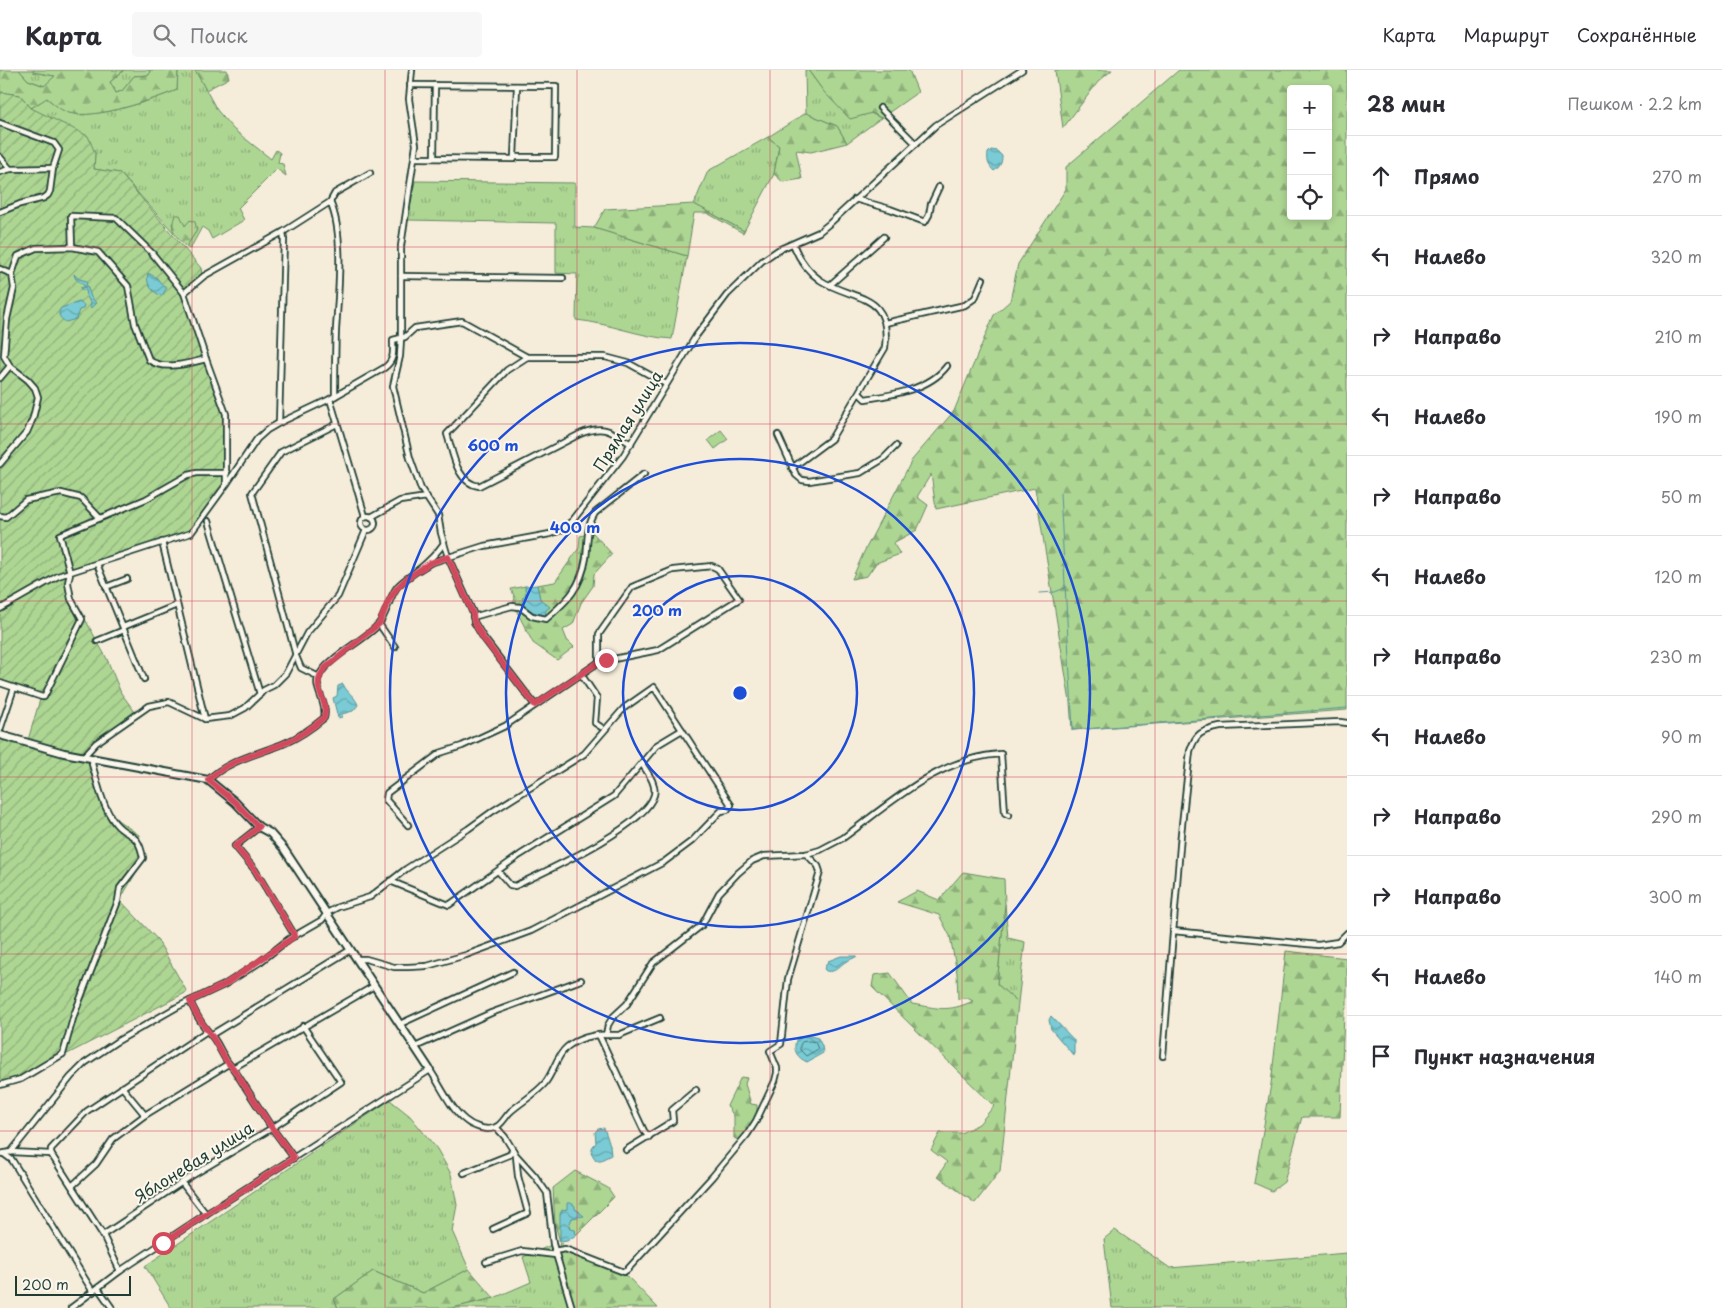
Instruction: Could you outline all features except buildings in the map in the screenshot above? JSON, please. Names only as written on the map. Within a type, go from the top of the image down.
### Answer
[{"type":"street","points":[[412,70],[410,110],[416,145],[401,246],[400,356],[393,386],[410,458],[421,489],[438,515],[448,557],[474,617],[474,622],[483,638],[535,705]]},
{"type":"street","name":"Прямая улица","points":[[417,570],[430,563],[484,546],[550,534],[561,530],[585,508],[632,444],[696,336],[726,295],[762,260],[819,232],[936,125],[1022,70]]},
{"type":"street","points":[[434,158],[435,84]]},
{"type":"street","points":[[410,85],[556,86],[556,157],[514,157],[514,159],[415,158]]},
{"type":"street","points":[[514,157],[517,86]]},
{"type":"street","points":[[880,108],[916,144]]},
{"type":"street","points":[[0,122],[54,143],[59,150],[53,168],[50,191],[44,198],[20,204],[0,212]]},
{"type":"street","points":[[0,158],[10,169]]},
{"type":"street","points":[[0,172],[10,169],[53,168]]},
{"type":"street","points":[[184,293],[204,276],[283,232],[330,202],[335,193],[370,173]]},
{"type":"street","points":[[855,199],[926,222],[931,204],[939,187]]},
{"type":"street","points":[[330,202],[335,212],[338,234],[339,292],[333,397],[337,424],[365,516]]},
{"type":"street","points":[[72,247],[71,216],[116,218],[152,253],[184,293],[226,414],[226,485]]},
{"type":"street","points":[[278,423],[283,232]]},
{"type":"street","points":[[830,285],[884,237]]},
{"type":"street","points":[[792,468],[831,439],[885,348],[886,331],[880,312],[871,302],[818,278],[806,268],[793,244]]},
{"type":"street","points":[[0,464],[27,432],[33,418],[38,397],[35,388],[28,380],[10,366],[2,356],[7,319],[14,288],[12,274],[18,256],[36,248],[72,247],[98,252],[128,286],[135,324],[149,360],[152,363],[178,366],[206,359]]},
{"type":"street","points":[[0,269],[12,274]]},
{"type":"street","points":[[401,276],[563,278]]},
{"type":"street","points":[[885,323],[965,305],[974,298],[983,279]]},
{"type":"street","points":[[0,609],[58,576],[191,533],[256,439],[278,423],[362,382],[391,364],[394,358],[393,340],[405,337],[415,328],[462,321],[527,357],[605,357],[628,363],[666,384]]},
{"type":"street","points":[[527,357],[507,370],[447,434],[460,472],[466,482],[479,486],[580,434],[596,429],[609,430],[632,444]]},
{"type":"street","points":[[0,378],[10,366]]},
{"type":"street","points":[[859,393],[865,399],[928,383],[941,375],[947,366]]},
{"type":"street","points":[[318,677],[300,668],[252,494],[280,452],[337,424]]},
{"type":"street","points":[[778,435],[792,468],[802,480],[809,481],[860,473],[883,459],[896,446]]},
{"type":"street","points":[[0,683],[42,698],[44,697],[82,618],[71,599],[68,583],[70,573],[60,535],[146,499],[188,475],[197,473],[226,473]]},
{"type":"street","points":[[474,617],[512,606],[520,607],[532,616],[546,619],[576,590],[585,559],[589,525],[595,513],[644,474]]},
{"type":"street","points":[[0,516],[6,517],[26,500],[61,494],[81,498],[100,518]]},
{"type":"street","points":[[365,516],[371,516],[400,501],[427,497]]},
{"type":"street","points":[[365,516],[360,523],[362,528],[371,530],[375,522],[371,516]]},
{"type":"street","points":[[208,521],[260,694]]},
{"type":"street","points":[[84,756],[96,742],[149,706],[169,702],[205,719],[230,716],[245,708],[286,673],[307,633],[338,596],[366,530]]},
{"type":"street","points":[[162,542],[205,719]]},
{"type":"street","points":[[208,780],[226,765],[287,742],[315,726],[324,718],[325,705],[320,692],[318,677],[336,658],[379,624],[389,600],[397,588],[436,553],[444,543]]},
{"type":"street","points":[[97,564],[144,679]]},
{"type":"street","points":[[408,825],[386,800],[387,792],[440,754],[488,735],[505,726],[599,662],[658,650],[739,599],[718,569],[712,566],[672,570],[654,576],[632,586],[599,634],[599,662]]},
{"type":"street","points":[[106,587],[127,579]]},
{"type":"street","points":[[97,641],[178,605]]},
{"type":"street","points":[[379,624],[395,647]]},
{"type":"street","points":[[581,674],[597,698],[595,723],[601,727]]},
{"type":"street","points":[[11,1152],[71,1077],[85,1063],[116,1042],[177,1006],[224,985],[295,936],[322,920],[327,913],[338,907],[370,897],[390,881],[493,811],[584,754],[624,708],[654,687],[731,804],[727,810],[721,811],[678,852],[651,870],[531,931],[466,956],[427,966],[394,967],[366,959],[357,960]]},
{"type":"street","points":[[0,730],[14,688]]},
{"type":"street","points":[[1163,1056],[1181,834],[1193,740],[1201,732],[1220,726],[1347,723]]},
{"type":"street","points":[[390,881],[450,905],[520,855],[614,796],[658,745],[682,730]]},
{"type":"street","points":[[0,734],[64,753],[208,780],[235,802],[259,827],[270,833],[284,849],[460,1115],[467,1122],[486,1128],[492,1129],[496,1127],[509,1113],[545,1083],[559,1057],[568,1046],[584,1038],[599,1035],[619,1035],[660,1018]]},
{"type":"street","points":[[606,1035],[608,1025],[613,1017],[627,1004],[653,963],[702,925],[719,893],[752,861],[764,856],[806,854],[820,850],[843,838],[912,787],[950,766],[978,756],[1001,754],[1005,813],[1009,815]]},
{"type":"street","points":[[0,1085],[21,1080],[63,1054],[74,1014],[118,901],[120,888],[143,858],[141,845],[135,838],[116,824],[105,808],[92,764],[93,758]]},
{"type":"street","points":[[498,871],[510,885],[515,886],[603,842],[650,804],[655,793],[653,781],[642,764]]},
{"type":"street","points":[[259,827],[235,846],[255,870],[295,936]]},
{"type":"street","points":[[1175,834],[1181,834]]},
{"type":"street","points":[[486,1262],[522,1251],[555,1253],[565,1250],[624,1272],[747,1135],[756,1121],[775,1081],[777,1068],[770,1051],[781,1044],[788,979],[820,872],[818,866],[806,854]]},
{"type":"street","points":[[1173,931],[1318,945],[1338,942],[1347,933]]},
{"type":"street","points":[[211,1035],[350,950]]},
{"type":"street","points":[[400,1024],[513,972]]},
{"type":"street","points":[[415,1047],[500,1010],[581,980]]},
{"type":"street","points":[[233,1068],[374,986]]},
{"type":"street","points":[[190,1001],[228,1064],[233,1068],[294,1158]]},
{"type":"street","name":"Яблоневая улица","points":[[103,1234],[241,1145],[272,1128],[341,1082],[303,1026]]},
{"type":"street","points":[[120,1271],[103,1234],[51,1154],[52,1149],[86,1111],[207,1031]]},
{"type":"street","points":[[599,1035],[620,1082],[649,1137]]},
{"type":"street","points":[[72,1186],[96,1164],[113,1139],[145,1115],[228,1064]]},
{"type":"street","points":[[71,1308],[120,1271],[430,1070]]},
{"type":"street","points":[[122,1087],[145,1115]]},
{"type":"street","points":[[626,1150],[673,1121],[672,1110],[696,1090]]},
{"type":"street","points":[[496,1127],[547,1194],[550,1228],[555,1253],[572,1308]]},
{"type":"street","points":[[2,1154],[11,1152],[51,1154]]},
{"type":"street","points":[[464,1173],[515,1152]]},
{"type":"street","points":[[493,1229],[528,1213],[518,1176],[515,1152]]},
{"type":"street","points":[[2,1154],[12,1160],[92,1292]]},
{"type":"street","points":[[182,1183],[206,1214]]},
{"type":"street","points":[[98,1288],[112,1308]]},
{"type":"green space","points":[[0,70],[19,70],[28,80],[44,86],[55,76],[33,72],[34,70],[124,70],[110,82],[116,93],[122,91],[134,76],[149,75],[150,70],[178,70],[177,90],[123,108],[93,114],[69,113],[57,107],[47,98],[31,108],[20,95],[0,92]]},
{"type":"green space","points":[[19,70],[34,70],[34,72],[55,76],[45,86],[28,80]]},
{"type":"green space","points":[[124,70],[150,70],[149,75],[134,76],[122,91],[116,93],[110,82]]},
{"type":"green space","points":[[178,70],[195,70],[217,110],[233,129],[271,159],[276,150],[280,153],[278,163],[283,164],[286,176],[277,169],[238,208],[244,220],[212,239],[208,231],[202,227],[190,249],[186,247],[197,230],[172,223],[174,233],[120,173],[94,169],[95,153],[31,108],[46,98],[70,113],[94,113],[124,108],[177,90]]},
{"type":"green space","points":[[195,70],[227,70],[229,78],[206,90]]},
{"type":"green space","points":[[805,70],[808,70],[824,92],[881,118],[847,143],[837,126],[806,113]]},
{"type":"green space","points":[[808,70],[909,70],[918,92],[881,118],[872,113],[850,119],[824,92]]},
{"type":"green space","points":[[1055,70],[1112,70],[1098,82],[1063,128]]},
{"type":"green space","points":[[1179,70],[1347,70],[1347,710],[1072,730],[1070,702],[1035,488],[936,509],[931,474],[917,497],[928,505],[917,530],[893,543],[900,554],[876,563],[867,576],[852,579],[912,460],[954,411],[994,315],[1010,301],[1018,264],[1066,189],[1066,167]]},
{"type":"green space","points":[[0,92],[20,95],[31,108],[88,136],[95,153],[94,169],[120,173],[201,268],[202,275],[184,289],[226,412],[225,482],[191,530],[76,569],[69,567],[0,608]]},
{"type":"green space","points":[[806,113],[837,126],[847,143],[811,152],[796,150],[802,179],[783,182],[774,174],[779,146],[768,137]]},
{"type":"green space","points":[[768,137],[779,146],[774,174],[744,231],[694,204],[708,171]]},
{"type":"green space","points":[[415,181],[575,183],[575,227],[594,228],[687,256],[672,339],[648,336],[576,320],[577,274],[556,273],[556,223],[408,220]]},
{"type":"green space","points":[[694,204],[744,231],[743,233],[707,213],[694,213],[687,256],[594,228],[605,209]]},
{"type":"green space","points":[[175,215],[180,215],[185,226],[190,220],[195,222],[197,230],[186,247],[174,233],[173,221]]},
{"type":"green space","points":[[721,430],[728,439],[715,449],[708,440]]},
{"type":"green space","points":[[593,533],[612,554],[594,574],[593,586],[581,603],[573,624],[563,630],[567,640],[574,647],[557,660],[533,643],[513,604],[523,613],[522,604],[533,612],[540,599],[537,585],[555,582],[579,548],[580,536]]},
{"type":"green space","points":[[69,576],[75,601],[107,659],[121,693],[135,712],[79,755],[28,740],[41,696],[0,680],[0,612],[60,578]]},
{"type":"green space","points":[[525,586],[523,613],[513,604],[515,598],[511,589]]},
{"type":"green space","points":[[0,737],[88,759],[109,814],[139,835],[144,859],[120,900],[157,939],[187,992],[21,1078],[0,1084]]},
{"type":"green space","points":[[963,872],[1004,879],[1005,904],[997,984],[1018,1003],[1000,1171],[975,1203],[938,1176],[947,1162],[931,1150],[940,1133],[961,1133],[979,1124],[994,1106],[872,987],[874,975],[890,973],[912,1004],[949,1008],[973,1001],[967,998],[958,999],[957,973],[950,936],[939,915],[897,902],[917,891],[939,900]]},
{"type":"green space","points":[[1005,904],[1008,938],[1025,942],[1018,1003],[997,984]]},
{"type":"green space","points":[[1286,951],[1347,958],[1347,1005],[1344,1013],[1340,1117],[1302,1117],[1284,1182],[1272,1191],[1254,1183],[1271,1084]]},
{"type":"green space","points":[[741,1077],[747,1078],[745,1084],[751,1104],[757,1105],[757,1116],[740,1141],[734,1138],[734,1116],[727,1106]]},
{"type":"green space","points":[[390,1100],[410,1116],[437,1149],[451,1174],[457,1205],[452,1231],[469,1269],[423,1293],[373,1271],[334,1299],[338,1308],[171,1308],[145,1266]]},
{"type":"green space","points":[[575,1171],[608,1188],[614,1197],[576,1235],[575,1230],[572,1230],[569,1226],[569,1221],[580,1212],[575,1209],[567,1209],[561,1227],[560,1242],[555,1224],[553,1188]]},
{"type":"green space","points":[[1115,1230],[1170,1268],[1347,1253],[1347,1308],[1112,1308],[1104,1239]]},
{"type":"green space","points":[[560,1242],[569,1252],[628,1277],[658,1308],[574,1308],[558,1253]]},
{"type":"green space","points":[[554,1244],[570,1308],[452,1308],[494,1298],[531,1282],[523,1257]]},
{"type":"green space","points":[[469,1269],[494,1298],[452,1308],[338,1308],[334,1299],[373,1271],[423,1293]]},
{"type":"water","points":[[991,150],[997,151],[1002,156],[1000,165],[994,171],[988,161],[988,153]]},
{"type":"water","points":[[148,273],[157,278],[163,286],[167,287],[162,296],[155,292],[148,284]]},
{"type":"water","points":[[74,274],[79,279],[87,281],[91,297],[96,303],[91,308],[86,290],[80,288],[86,287],[75,278]]},
{"type":"water","points":[[79,302],[84,305],[83,309],[79,310],[76,319],[66,322],[60,317],[59,312],[61,308]]},
{"type":"water","points":[[537,585],[540,599],[550,607],[546,610],[545,616],[533,612],[522,604],[523,597],[526,595],[525,586]]},
{"type":"water","points":[[343,684],[358,705],[353,711],[342,714],[342,717],[338,718],[333,698],[337,696],[338,686]]},
{"type":"water","points":[[841,956],[857,956],[835,970],[826,971],[824,969],[828,961]]},
{"type":"water","points":[[1051,1016],[1074,1040],[1074,1056],[1051,1029],[1049,1020]]},
{"type":"water","points":[[810,1036],[818,1038],[823,1053],[807,1062],[800,1058],[795,1046],[797,1038]]},
{"type":"water","points":[[604,1128],[610,1145],[611,1155],[601,1160],[596,1160],[591,1153],[596,1143],[595,1132],[598,1129]]},
{"type":"water","points":[[567,1203],[575,1206],[575,1209],[584,1216],[572,1218],[569,1226],[570,1229],[575,1230],[576,1235],[567,1241],[560,1242],[560,1214],[562,1210],[567,1209]]},
{"type":"waterway","points":[[1060,493],[1073,730],[1347,708]]},
{"type":"waterway","points":[[1039,593],[1055,592],[1067,587]]},
{"type":"route","points":[[163,1243],[294,1158],[233,1068],[228,1064],[190,1001],[224,985],[260,962],[295,936],[255,870],[235,846],[259,827],[235,802],[208,780],[226,765],[287,742],[315,726],[324,718],[326,712],[325,705],[320,692],[318,677],[336,658],[379,624],[389,600],[406,579],[430,563],[448,557],[473,614],[474,622],[483,638],[535,705],[599,662],[606,660]]}]
